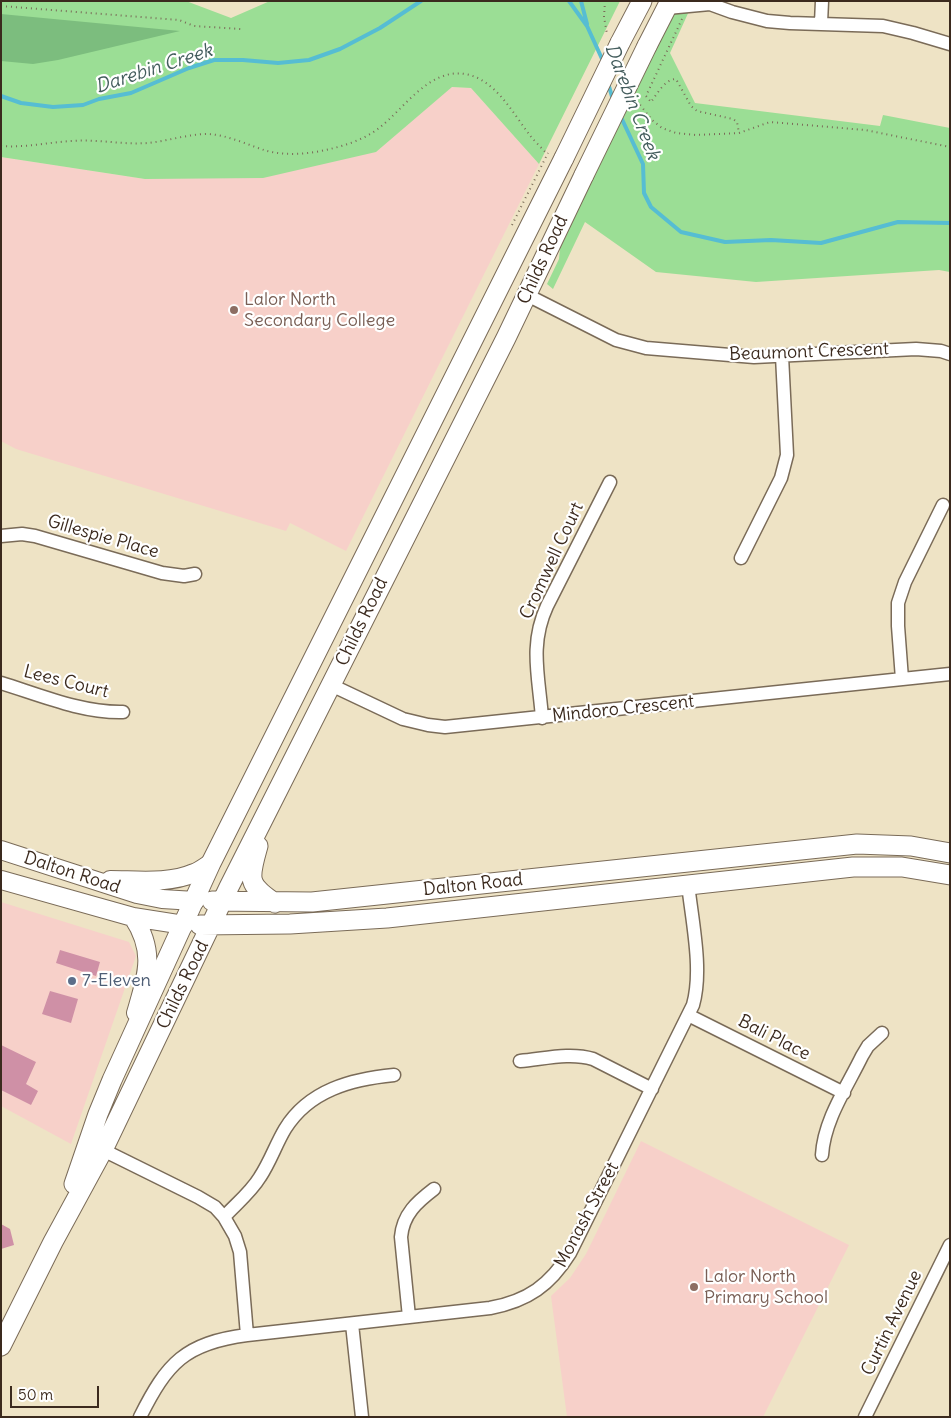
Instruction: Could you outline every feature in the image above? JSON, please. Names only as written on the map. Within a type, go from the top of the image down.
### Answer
[{"type":"main road","points":[[556,156],[614,40],[642,1]]},
{"type":"main road","name":"Childs Road","points":[[1,1346],[53,1242],[96,1147],[121,1112],[222,901],[527,295],[668,4]]},
{"type":"main road","name":"Childs Road","points":[[96,1147],[98,1114],[211,863],[503,283],[556,156]]},
{"type":"main road","name":"Beaumont Crescent","points":[[503,283],[527,295]]},
{"type":"main road","name":"Mindoro Crescent","points":[[307,673],[331,685]]},
{"type":"main road","points":[[267,814],[253,866],[252,878],[254,885],[261,893],[275,902]]},
{"type":"main road","name":"Dalton Road","points":[[1,850],[137,894],[162,899],[275,902],[312,902],[857,844],[911,846],[950,853]]},
{"type":"main road","name":"Monash Street","points":[[685,862],[688,884]]},
{"type":"main road","points":[[89,879],[148,880],[182,877],[195,873],[211,863]]},
{"type":"main road","name":"Dalton Road","points":[[1,880],[133,916],[184,925],[211,926],[316,923],[387,918],[853,867],[902,868],[950,875]]},
{"type":"main road","points":[[128,1045],[141,996],[148,956],[146,941],[133,916]]},
{"type":"main road","points":[[98,1114],[108,1117],[121,1112]]},
{"type":"street","points":[[821,23],[822,1]]},
{"type":"street","points":[[668,4],[708,3],[732,12],[767,21],[883,26],[913,32],[950,44]]},
{"type":"street","name":"Beaumont Crescent","points":[[527,295],[616,340],[646,348],[741,357],[916,349],[941,351],[950,354]]},
{"type":"street","points":[[741,558],[781,478],[788,455],[782,356]]},
{"type":"street","name":"Cromwell Court","points":[[542,718],[536,647],[539,626],[546,606],[610,482]]},
{"type":"street","points":[[902,679],[898,602],[943,505]]},
{"type":"street","name":"Gillespie Place","points":[[1,536],[22,534],[35,536],[162,573],[184,576],[195,574]]},
{"type":"street","name":"Mindoro Crescent","points":[[331,685],[403,720],[428,725],[463,726],[950,674]]},
{"type":"street","name":"Lees Court","points":[[1,683],[90,710],[122,712]]},
{"type":"street","name":"Monash Street","points":[[140,1417],[160,1380],[171,1367],[182,1357],[222,1338],[504,1306],[537,1291],[551,1279],[561,1268],[570,1253],[652,1089],[696,995],[697,969],[688,884]]},
{"type":"street","name":"Bali Place","points":[[688,1015],[844,1093]]},
{"type":"street","points":[[822,1155],[825,1135],[844,1093],[865,1051],[882,1033]]},
{"type":"street","points":[[520,1061],[583,1056],[593,1059],[652,1089]]},
{"type":"street","points":[[224,1217],[255,1186],[286,1128],[296,1114],[310,1101],[326,1091],[347,1083],[394,1075]]},
{"type":"street","points":[[96,1147],[198,1197],[224,1217],[235,1236],[240,1252],[247,1335]]},
{"type":"street","points":[[409,1317],[401,1237],[402,1228],[413,1206],[434,1189]]},
{"type":"street","name":"Curtin Avenue","points":[[865,1417],[950,1245]]},
{"type":"street","points":[[352,1324],[362,1417]]},
{"type":"path","points":[[605,1],[604,17],[614,40]]},
{"type":"path","points":[[1,6],[179,20],[194,26],[241,28]]},
{"type":"path","points":[[676,32],[646,96],[651,102],[668,81],[676,79],[691,106],[697,111],[733,119],[737,122],[739,133]]},
{"type":"path","points":[[1,146],[87,140],[149,143],[207,134],[226,137],[269,151],[298,154],[314,152],[346,145],[362,139],[377,130],[428,84],[438,78],[456,73],[466,74],[486,81],[530,136],[556,156]]},
{"type":"path","points":[[634,96],[652,120],[669,131],[696,135],[739,133],[770,122],[865,130],[950,147]]},
{"type":"shaded area","name":"Lalor North Secondary College","points":[[451,87],[471,88],[539,164],[346,551],[290,523],[286,531],[16,449],[1,441],[1,157],[145,179],[376,152]]},
{"type":"shaded area","points":[[1,902],[129,942],[136,956],[71,1144],[1,1106]]},
{"type":"shaded area","name":"Lalor North Primary School","points":[[641,1141],[849,1245],[763,1417],[567,1417],[551,1296],[570,1278],[586,1254]]},
{"type":"green space","points":[[1,1],[186,1],[231,18],[270,1],[620,1],[539,164],[471,88],[452,87],[376,152],[263,178],[145,179],[1,157]]},
{"type":"green space","points":[[690,9],[670,53],[695,103],[880,126],[883,115],[950,128],[950,272],[939,270],[756,282],[656,272],[585,222],[553,289],[547,284],[559,259],[561,237],[658,38],[676,11]]},
{"type":"green space","points":[[1,14],[180,31],[58,60],[33,64],[1,61]]},
{"type":"building","points":[[60,950],[100,962],[96,976],[56,963]]},
{"type":"building","points":[[50,991],[78,999],[71,1023],[42,1014]]},
{"type":"building","points":[[1,1045],[36,1062],[26,1084],[38,1091],[31,1105],[1,1090]]},
{"type":"building","points":[[1,1224],[10,1229],[14,1245],[1,1249]]},
{"type":"waterway","name":"Darebin Creek","points":[[1,96],[21,103],[53,107],[83,105],[99,99],[131,93],[189,68],[214,60],[278,63],[309,60],[340,49],[380,28],[421,1]]},
{"type":"waterway","name":"Darebin Creek","points":[[569,1],[587,26],[603,61]]},
{"type":"waterway","points":[[581,1],[587,24]]},
{"type":"waterway","name":"Darebin Creek","points":[[608,83],[613,100]]},
{"type":"waterway","name":"Darebin Creek","points":[[620,115],[643,164],[644,193],[651,207],[681,232],[725,242],[771,240],[821,243],[898,222],[950,223]]},
{"type":"place","name":"Lalor North Secondary College","points":[[234,310]]},
{"type":"place","name":"7-Eleven","points":[[72,981]]},
{"type":"place","name":"Lalor North Primary School","points":[[694,1287]]}]
